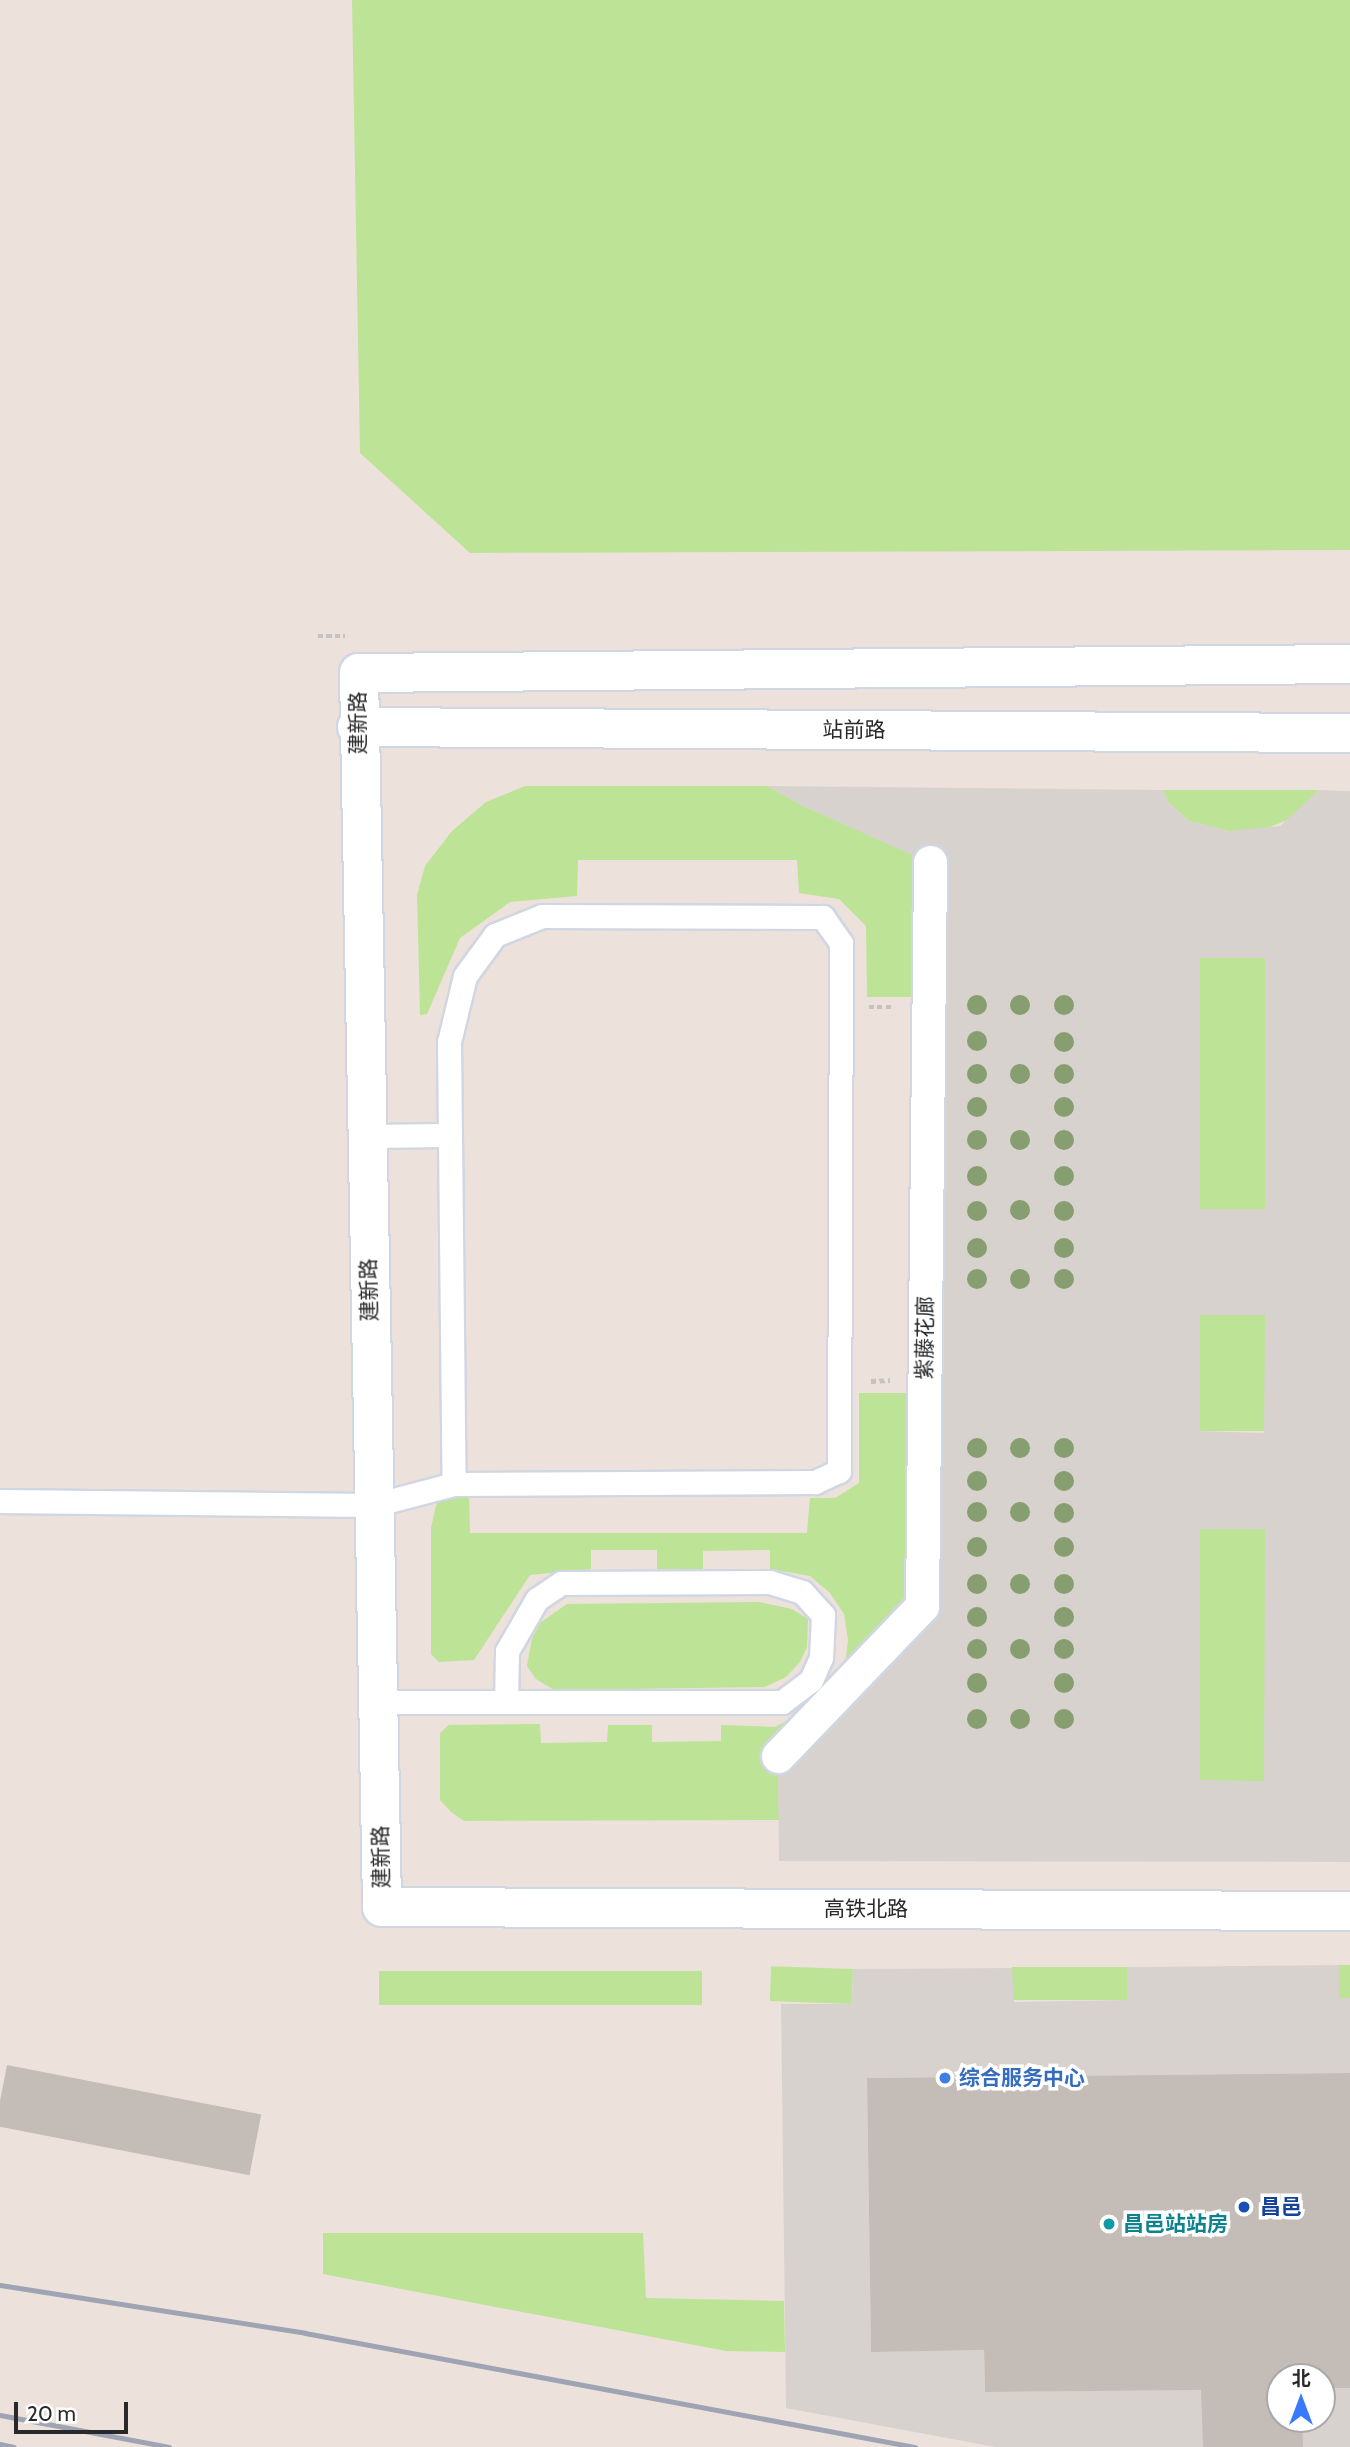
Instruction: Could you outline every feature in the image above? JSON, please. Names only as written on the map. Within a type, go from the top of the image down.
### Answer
[{"type":"street","name":"建新路","points":[[382,1907],[357,727],[359,673],[1350,664]]},
{"type":"street","name":"站前路","points":[[357,727],[1350,733]]},
{"type":"street","name":"紫藤花廊","points":[[778,1756],[922,1606],[930,862]]},
{"type":"street","name":"高铁北路","points":[[382,1907],[1350,1911]]},
{"type":"lane","points":[[0,1501],[374,1505],[454,1484],[814,1482],[839,1471],[841,943],[823,917],[542,916],[495,934],[465,976],[449,1042],[454,1484]]},
{"type":"lane","points":[[366,1136],[450,1135]]},
{"type":"lane","points":[[378,1702],[506,1702],[782,1702],[811,1680],[821,1658],[823,1615],[802,1592],[770,1582],[561,1583],[537,1599],[507,1651],[506,1702]]},
{"type":"green space","points":[[352,0],[1350,0],[1350,550],[470,553],[360,453]]},
{"type":"green space","points":[[525,786],[768,786],[801,805],[930,862],[929,997],[867,997],[866,926],[839,899],[799,893],[797,860],[578,860],[577,896],[510,902],[460,938],[427,1014],[420,1015],[417,895],[425,866],[452,831],[486,802]]},
{"type":"green space","points":[[1163,790],[1319,790],[1295,817],[1260,831],[1228,831],[1189,821],[1168,802]]},
{"type":"green space","points":[[1200,957],[1266,957],[1266,1209],[1200,1209]]},
{"type":"green space","points":[[1200,1315],[1265,1315],[1265,1431],[1200,1431]]},
{"type":"green space","points":[[859,1393],[924,1393],[922,1606],[778,1756],[779,1820],[464,1821],[451,1812],[440,1800],[440,1733],[449,1725],[540,1724],[541,1743],[607,1742],[608,1725],[652,1725],[652,1742],[721,1741],[721,1725],[775,1727],[813,1707],[845,1666],[848,1640],[844,1614],[830,1593],[810,1576],[770,1569],[770,1550],[703,1551],[703,1569],[657,1569],[657,1550],[591,1550],[591,1569],[530,1575],[474,1660],[439,1662],[431,1654],[431,1528],[438,1497],[469,1496],[470,1533],[807,1533],[810,1498],[835,1498],[859,1483]]},
{"type":"green space","points":[[1200,1529],[1265,1529],[1265,1781],[1200,1781]]},
{"type":"green space","points":[[760,1602],[792,1609],[808,1619],[807,1647],[800,1662],[786,1677],[765,1687],[554,1690],[536,1679],[527,1666],[532,1638],[541,1622],[567,1604]]},
{"type":"green space","points":[[1339,1965],[1350,1965],[1350,1999],[1339,1999]]},
{"type":"green space","points":[[771,1966],[853,1969],[852,2004],[770,2001]]},
{"type":"green space","points":[[1012,1967],[1127,1967],[1127,2000],[1012,2000]]},
{"type":"green space","points":[[379,1971],[702,1971],[702,2005],[379,2005]]},
{"type":"green space","points":[[323,2233],[643,2233],[646,2298],[784,2301],[785,2352],[726,2351],[323,2274]]},
{"type":"shaded area","points":[[768,786],[1163,790],[1168,802],[1189,821],[1228,831],[1280,826],[1319,790],[1350,791],[1350,1862],[779,1861],[778,1756],[922,1606],[930,863],[801,805]],"holes":[[[1200,958],[1265,958],[1265,1209],[1200,1209]],[[1200,1315],[1265,1315],[1264,1433],[1200,1431]],[[1200,1529],[1265,1529],[1264,1781],[1200,1780]]]},
{"type":"shaded area","points":[[1339,1965],[1339,1998],[1350,1998],[1350,2073],[867,2078],[871,2351],[984,2350],[985,2392],[1266,2389],[1266,2433],[1336,2433],[1336,2388],[1350,2388],[1350,2447],[995,2447],[786,2408],[781,2004],[852,2004],[853,1969],[1012,1968],[1014,2002],[1127,2000],[1127,1967]]},
{"type":"building","points":[[7,2065],[261,2114],[249,2175],[0,2127],[0,2101]]},
{"type":"building","name":"昌邑站站房","points":[[1350,2073],[1350,2388],[1336,2388],[1336,2363],[1266,2363],[1266,2433],[1302,2433],[1303,2447],[1203,2447],[1201,2390],[985,2392],[984,2350],[871,2352],[867,2078]]},
{"type":"railway","points":[[0,2285],[305,2333],[915,2447]]},
{"type":"railway","points":[[0,2415],[169,2447]]},
{"type":"railway","points":[[0,2444],[14,2447]]},
{"type":"place","name":"综合服务中心","points":[[945,2078]]},
{"type":"place","name":"昌邑","points":[[1244,2207]]},
{"type":"place","name":"昌邑站站房","points":[[1109,2224]]}]
